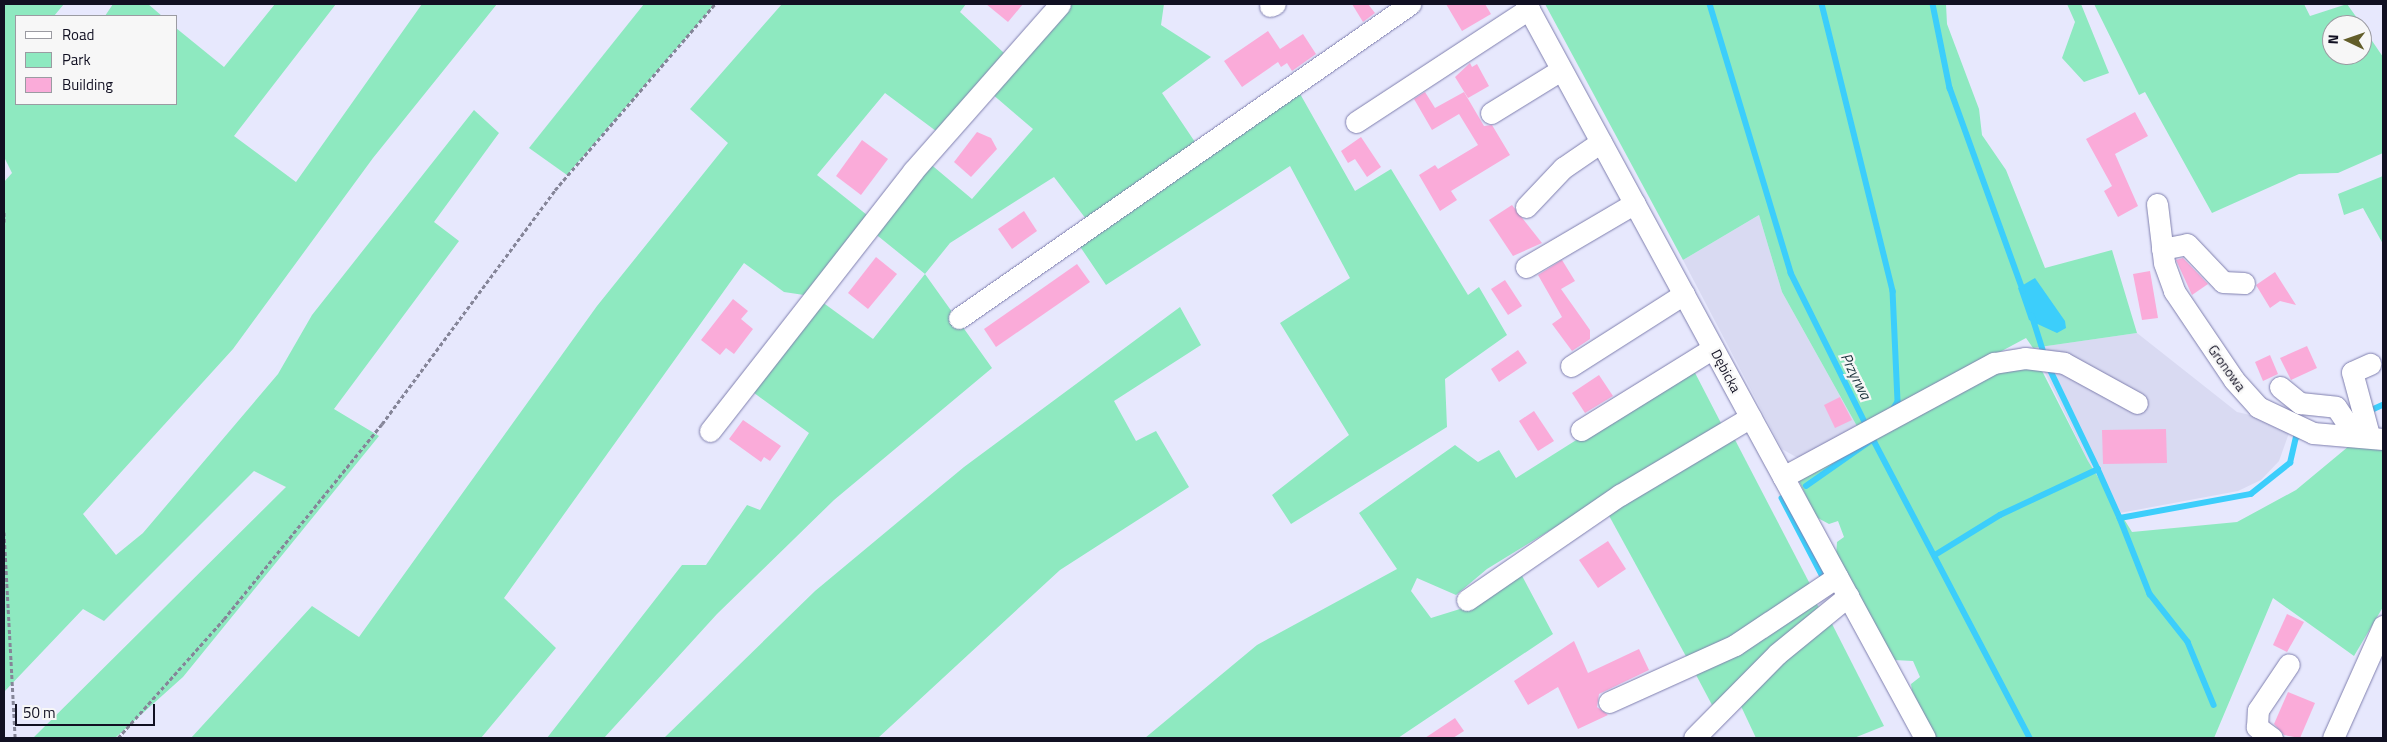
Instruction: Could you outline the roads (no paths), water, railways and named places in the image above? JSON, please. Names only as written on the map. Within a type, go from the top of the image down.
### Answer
[{"type":"street","points":[[710,432],[913,171],[1060,4]]},
{"type":"street","points":[[959,318],[1410,4]]},
{"type":"street","points":[[1356,122],[1528,7]]},
{"type":"street","name":"Dębicka","points":[[1528,7],[1925,738]]},
{"type":"street","points":[[1491,112],[1561,70]]},
{"type":"street","points":[[1526,207],[1563,168],[1601,142]]},
{"type":"street","points":[[1526,267],[1635,203]]},
{"type":"street","name":"Gronowa","points":[[2157,204],[2162,250],[2174,291],[2234,380],[2258,407],[2313,433],[2369,436]]},
{"type":"street","points":[[2162,250],[2187,244],[2223,282],[2244,284]]},
{"type":"street","points":[[1571,366],[1684,294]]},
{"type":"street","points":[[1581,430],[1713,348]]},
{"type":"street","points":[[1783,477],[1994,363],[2025,358],[2064,363],[2137,403]]},
{"type":"street","points":[[2369,436],[2352,372],[2370,364]]},
{"type":"street","points":[[2280,387],[2300,403],[2336,407],[2369,436]]},
{"type":"street","points":[[1467,600],[1620,495],[1751,417]]},
{"type":"street","points":[[1609,702],[1735,644],[1837,577]]},
{"type":"street","points":[[1694,738],[1777,654],[1848,596]]},
{"type":"street","points":[[2333,738],[2383,626]]},
{"type":"street","points":[[2272,738],[2257,726],[2258,710],[2289,664]]},
{"type":"water","points":[[2035,278],[2065,321],[2066,328],[2057,333],[2029,320],[2018,288]]},
{"type":"waterway","name":"Przyrwa","points":[[1710,4],[1791,273],[1867,426]]},
{"type":"waterway","points":[[1822,4],[1893,291],[1898,402],[1893,410]]},
{"type":"waterway","points":[[1933,4],[1950,88],[2023,290]]},
{"type":"waterway","points":[[2032,315],[2045,356]]},
{"type":"waterway","points":[[2048,365],[2098,469]]},
{"type":"waterway","points":[[2367,412],[2383,405]]},
{"type":"waterway","name":"Przyrwa","points":[[1871,435],[2030,738]]},
{"type":"waterway","points":[[1935,555],[2000,515],[2098,469],[2120,518],[2251,494],[2290,463],[2296,437],[2304,435]]},
{"type":"waterway","points":[[1806,486],[1872,440]]},
{"type":"waterway","points":[[1782,498],[1822,575]]},
{"type":"waterway","points":[[2120,518],[2150,594],[2188,642],[2214,705]]}]
